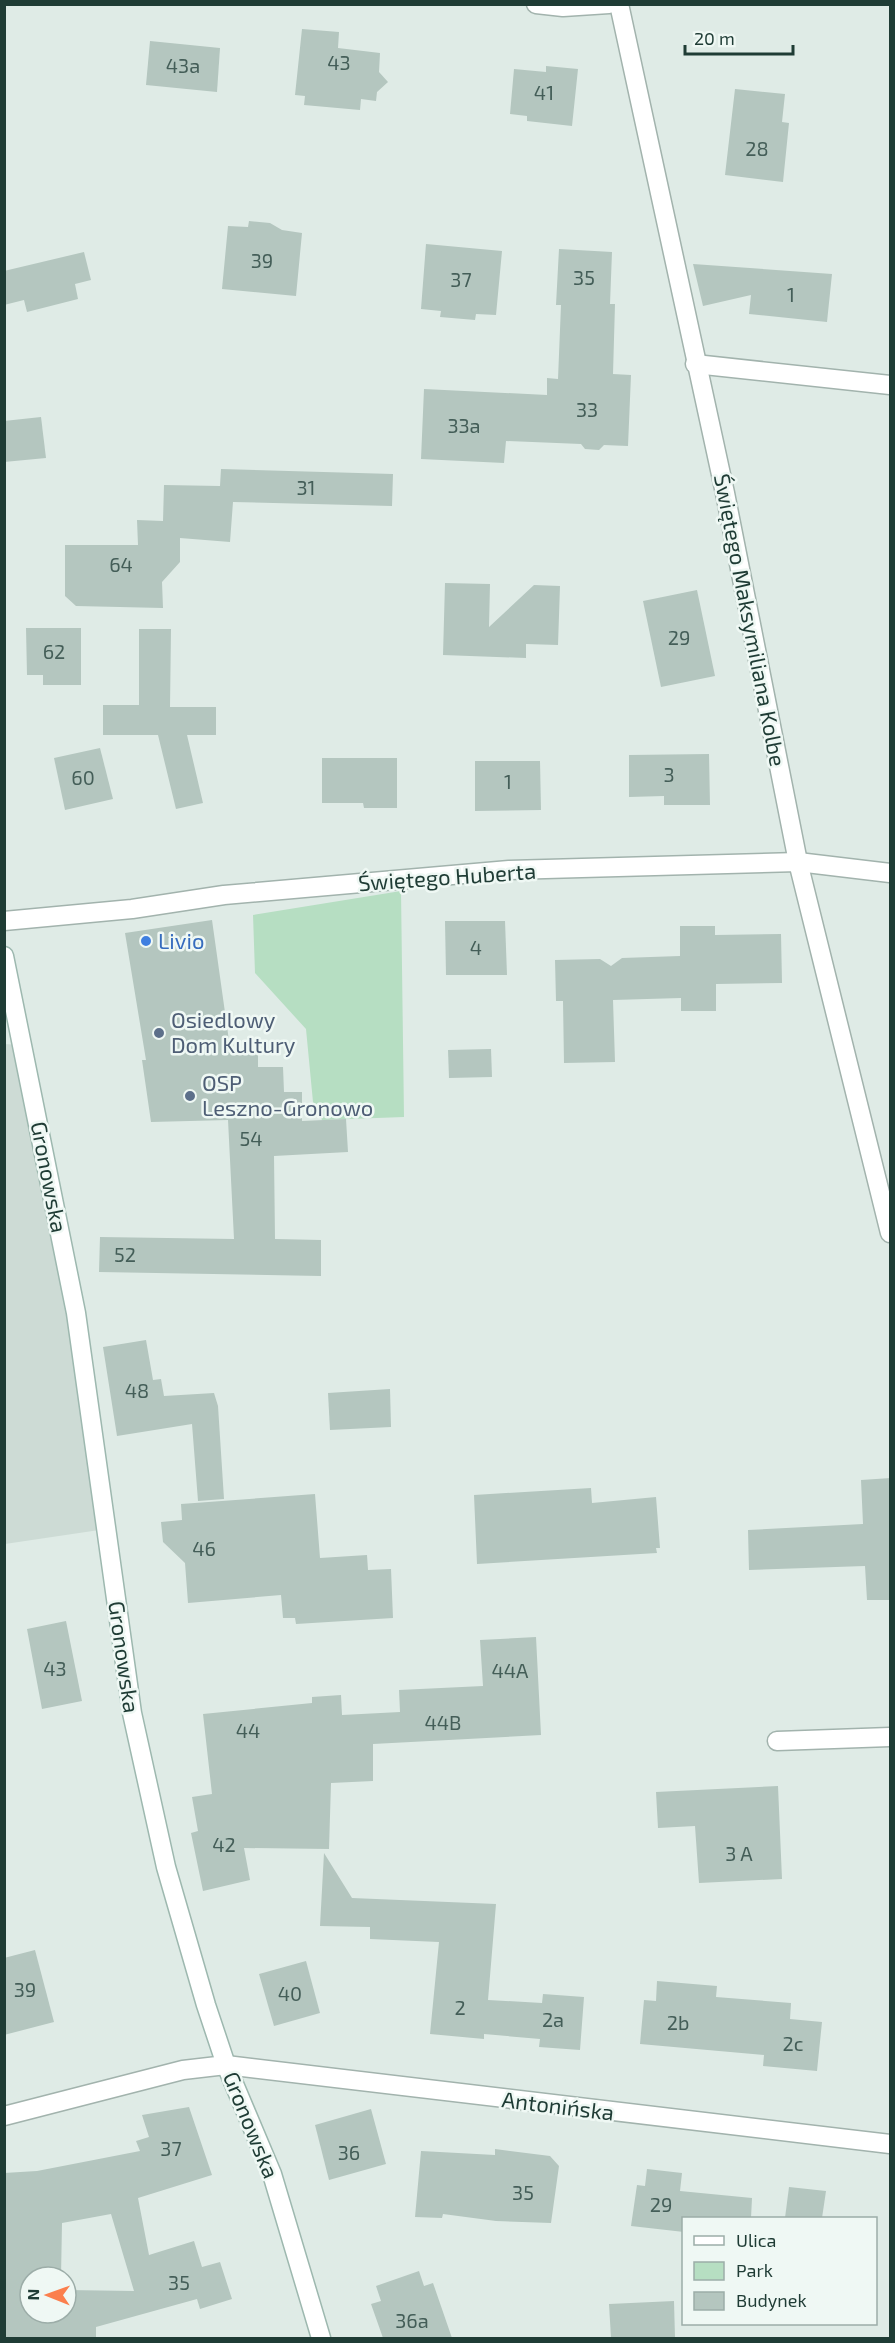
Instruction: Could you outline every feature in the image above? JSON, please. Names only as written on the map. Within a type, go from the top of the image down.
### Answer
[{"type":"street","points":[[536,4],[564,7],[609,4]]},
{"type":"street","name":"Świętego Maksymiliana Kolbe","points":[[619,4],[695,364],[725,493],[798,862],[891,1233]]},
{"type":"street","points":[[695,364],[891,385]]},
{"type":"street","name":"Świętego Huberta","points":[[4,921],[132,909],[224,895],[509,870],[798,862],[891,873]]},
{"type":"street","name":"Gronowska","points":[[4,956],[76,1313],[132,1713],[166,1867],[226,2065],[272,2174],[321,2338]]},
{"type":"street","points":[[777,1741],[891,1737]]},
{"type":"street","name":"Antonińska","points":[[4,2116],[183,2070],[226,2065],[891,2145]]},
{"type":"shaded area","points":[[4,1044],[22,1045],[106,1529],[5,1544]]},
{"type":"green space","points":[[401,891],[404,1117],[322,1120],[313,1102],[306,1029],[255,973],[253,915]]},
{"type":"building","points":[[302,29],[339,32],[338,48],[380,53],[379,72],[388,82],[377,92],[376,101],[361,99],[360,110],[304,105],[305,96],[295,95]]},
{"type":"building","points":[[150,41],[220,48],[217,92],[146,85]]},
{"type":"building","points":[[546,66],[578,69],[572,126],[527,121],[527,116],[510,114],[514,69],[546,72]]},
{"type":"building","points":[[735,89],[785,94],[782,122],[789,123],[783,182],[725,175]]},
{"type":"building","points":[[249,221],[270,223],[282,230],[302,233],[296,296],[222,289],[228,226],[248,227]]},
{"type":"building","points":[[426,244],[502,251],[496,315],[476,314],[475,320],[440,317],[441,311],[421,309]]},
{"type":"building","points":[[559,249],[612,252],[610,304],[615,304],[613,374],[631,375],[628,446],[604,445],[599,450],[585,449],[581,444],[506,441],[504,463],[421,459],[424,389],[547,395],[547,378],[558,379],[561,305],[556,305]]},
{"type":"building","points":[[84,252],[91,280],[75,284],[78,299],[27,312],[24,300],[4,305],[4,271]]},
{"type":"building","points":[[693,264],[832,274],[827,322],[749,314],[751,295],[703,306]]},
{"type":"building","points":[[41,417],[46,458],[4,462],[4,421]]},
{"type":"building","points":[[221,469],[393,474],[392,506],[233,502],[230,542],[180,538],[180,562],[162,582],[163,608],[76,606],[65,596],[65,545],[138,545],[137,520],[163,521],[164,485],[220,486]]},
{"type":"building","points":[[445,583],[490,584],[489,627],[534,585],[560,586],[558,645],[526,644],[526,658],[443,655]]},
{"type":"building","points":[[697,590],[715,676],[661,687],[643,601]]},
{"type":"building","points":[[26,628],[81,628],[81,685],[43,685],[43,675],[27,675]]},
{"type":"building","points":[[139,629],[171,629],[170,707],[216,707],[216,735],[187,735],[203,803],[176,809],[158,735],[103,735],[103,705],[139,705]]},
{"type":"building","points":[[100,748],[113,799],[65,810],[54,758]]},
{"type":"building","points":[[709,754],[710,805],[664,805],[664,796],[629,797],[629,755]]},
{"type":"building","points":[[322,758],[397,758],[397,808],[364,808],[363,803],[322,803]]},
{"type":"building","points":[[475,761],[540,761],[541,810],[475,811]]},
{"type":"building","points":[[212,920],[231,1055],[258,1054],[258,1067],[283,1067],[284,1092],[302,1092],[302,1121],[346,1119],[348,1152],[274,1156],[275,1239],[321,1240],[321,1276],[99,1272],[100,1237],[234,1239],[228,1120],[151,1122],[142,1060],[146,1060],[125,933]]},
{"type":"building","points":[[445,921],[505,921],[507,975],[446,975]]},
{"type":"building","points":[[680,926],[715,926],[715,935],[781,934],[782,983],[716,984],[716,1011],[681,1011],[681,998],[613,1000],[615,1062],[564,1063],[563,1001],[556,1001],[555,960],[600,959],[611,966],[622,958],[680,956]]},
{"type":"building","points":[[491,1049],[492,1077],[449,1078],[448,1050]]},
{"type":"building","points":[[146,1340],[153,1380],[161,1379],[164,1396],[214,1393],[218,1406],[224,1499],[198,1501],[192,1424],[117,1436],[103,1347]]},
{"type":"building","points":[[390,1389],[391,1427],[330,1430],[328,1393]]},
{"type":"building","points":[[891,1478],[891,1600],[867,1600],[865,1566],[749,1570],[748,1530],[863,1524],[861,1480]]},
{"type":"building","points":[[591,1488],[592,1503],[656,1497],[660,1548],[656,1548],[657,1553],[477,1564],[474,1495]]},
{"type":"building","points":[[315,1494],[320,1558],[367,1555],[368,1570],[391,1569],[393,1618],[296,1624],[295,1618],[283,1618],[281,1595],[188,1603],[185,1563],[163,1542],[161,1522],[182,1520],[181,1504]]},
{"type":"building","points":[[66,1621],[82,1701],[42,1709],[27,1629]]},
{"type":"building","points":[[536,1637],[541,1735],[373,1744],[373,1781],[331,1783],[329,1849],[244,1848],[250,1880],[203,1891],[191,1833],[198,1831],[192,1797],[212,1794],[203,1714],[312,1703],[312,1697],[341,1695],[342,1715],[400,1712],[399,1690],[483,1686],[480,1640]]},
{"type":"building","points":[[778,1786],[782,1879],[699,1883],[695,1826],[658,1828],[656,1792]]},
{"type":"building","points":[[324,1853],[352,1898],[496,1904],[488,2000],[542,2003],[543,1994],[584,1997],[580,2050],[539,2047],[540,2039],[484,2034],[484,2039],[430,2034],[439,1942],[370,1939],[370,1927],[320,1926]]},
{"type":"building","points":[[35,1950],[54,2022],[4,2035],[4,1958]]},
{"type":"building","points":[[306,1961],[320,2013],[274,2026],[259,1974]]},
{"type":"building","points":[[657,1981],[717,1986],[716,1997],[791,2003],[790,2019],[822,2022],[817,2071],[763,2066],[764,2055],[640,2044],[644,2000],[656,2001]]},
{"type":"building","points":[[189,2107],[212,2175],[138,2198],[149,2255],[194,2241],[202,2267],[220,2262],[232,2299],[200,2309],[197,2299],[96,2327],[96,2338],[4,2338],[4,2173],[37,2171],[140,2151],[136,2141],[149,2137],[142,2115]]},
{"type":"building","points":[[371,2109],[386,2164],[329,2180],[315,2125]]},
{"type":"building","points":[[495,2149],[550,2156],[559,2166],[551,2223],[496,2221],[443,2214],[442,2218],[415,2217],[421,2151],[495,2155]]},
{"type":"building","points":[[647,2169],[682,2173],[680,2191],[752,2198],[751,2217],[682,2217],[682,2232],[631,2226],[637,2185],[645,2186]]},
{"type":"building","points":[[789,2187],[826,2191],[822,2217],[785,2217]]},
{"type":"building","points":[[419,2271],[424,2286],[433,2283],[452,2338],[383,2338],[371,2304],[381,2301],[376,2286]]},
{"type":"building","points":[[674,2301],[675,2338],[611,2338],[609,2304]]},
{"type":"place","name":"Livio","points":[[146,941]]},
{"type":"place","name":"Osiedlowy Dom Kultury","points":[[159,1033]]},
{"type":"place","name":"OSP Leszno-Gronowo","points":[[190,1096]]}]
